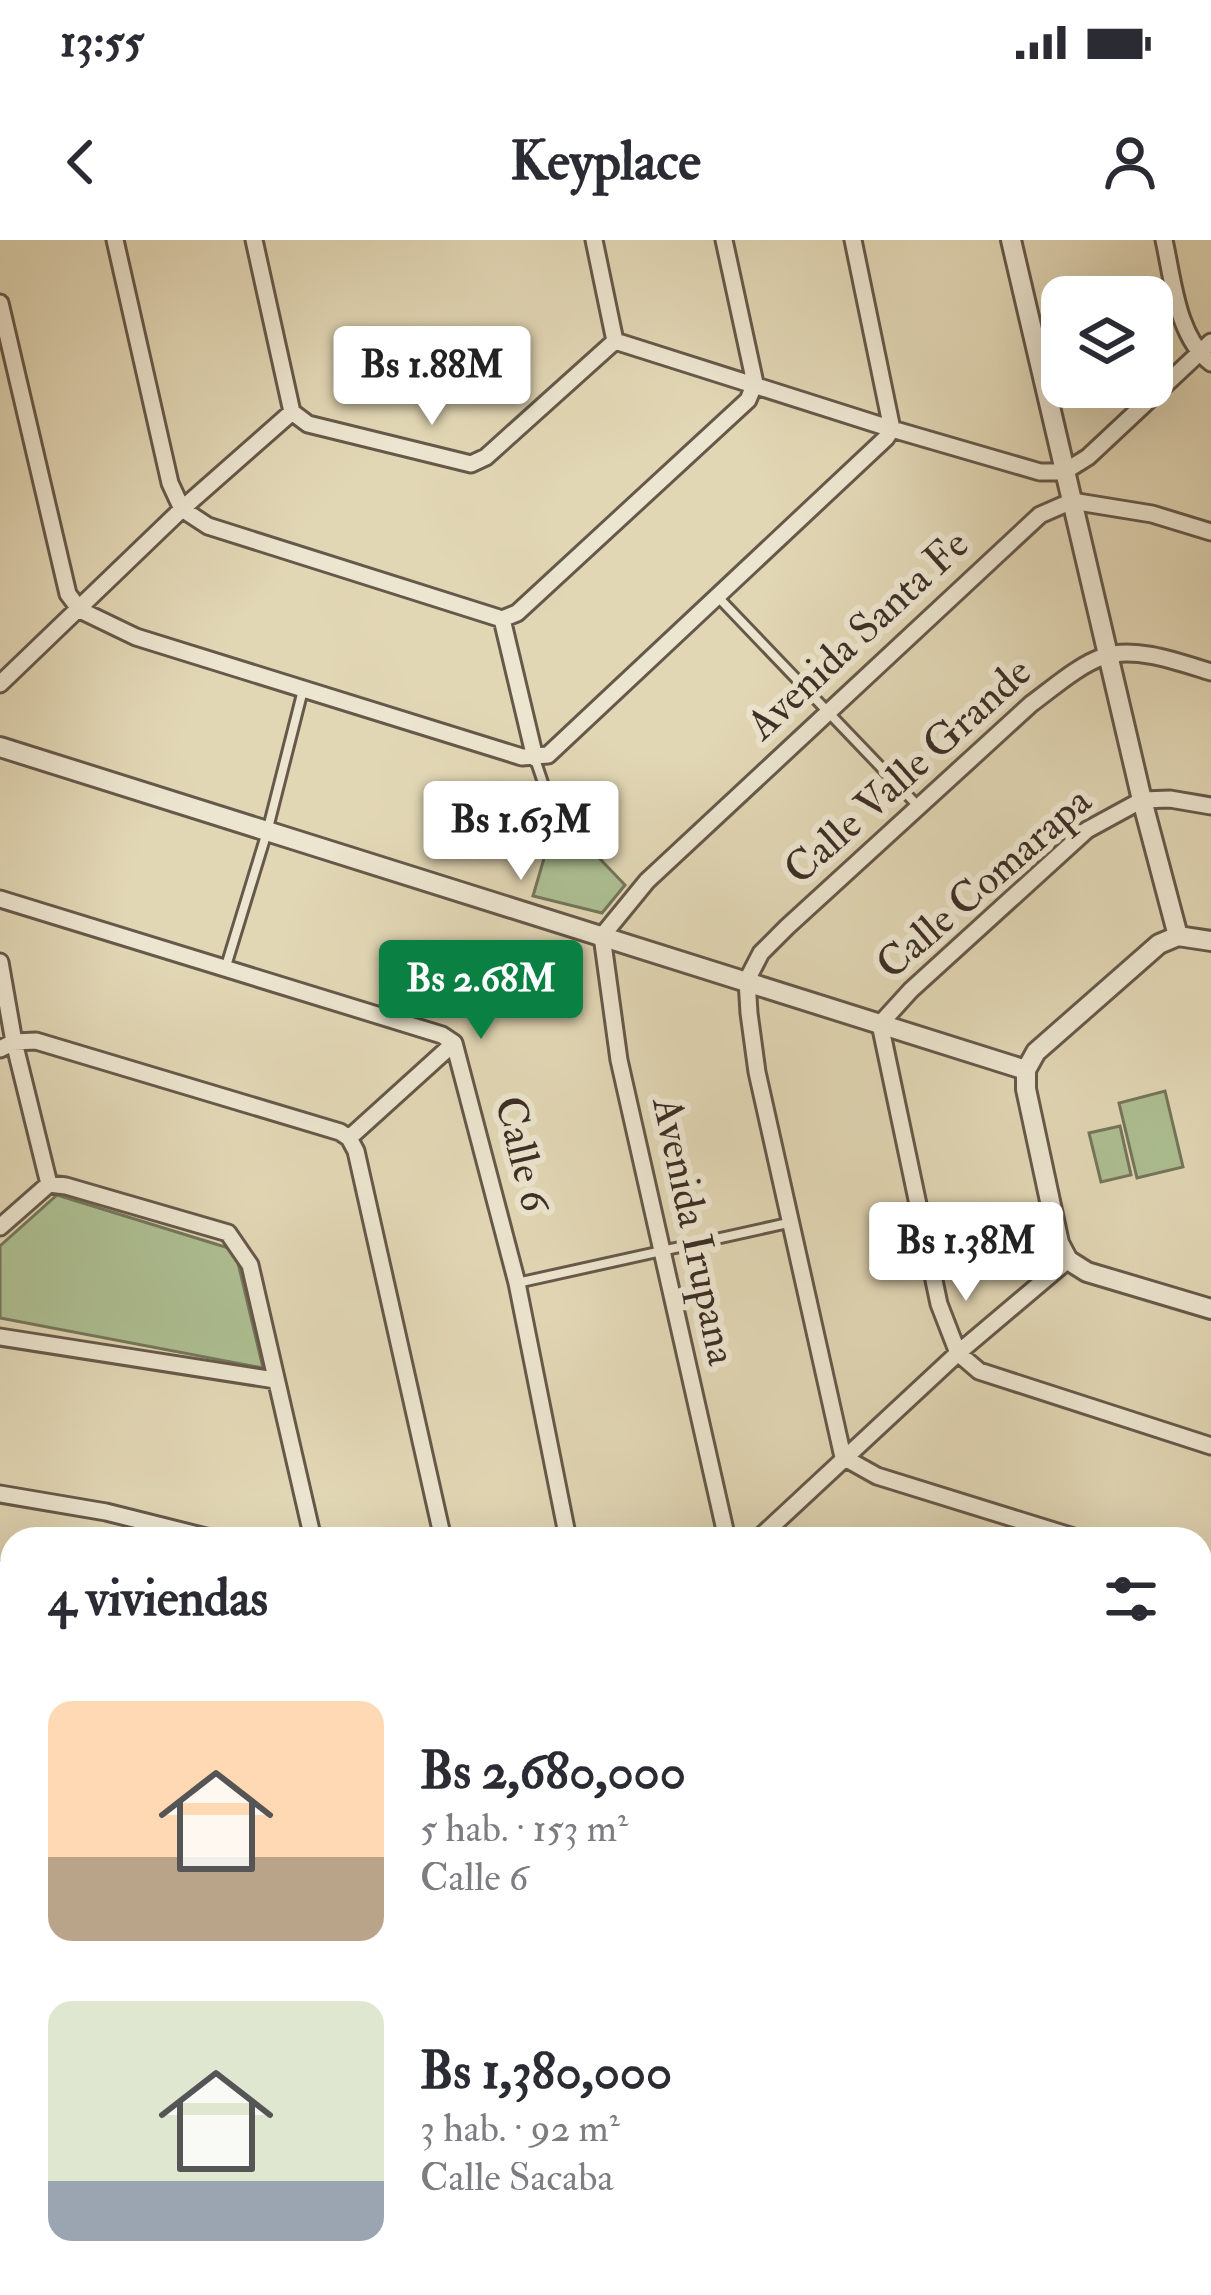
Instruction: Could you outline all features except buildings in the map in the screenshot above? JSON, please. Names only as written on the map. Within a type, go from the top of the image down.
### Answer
[{"type":"street","points":[[115,240],[170,483],[182,509],[208,526],[502,619],[517,613],[748,400],[755,383],[724,240]]},
{"type":"street","points":[[254,240],[292,412],[308,424],[471,464],[486,457],[615,341]]},
{"type":"street","points":[[593,240],[615,341]]},
{"type":"street","points":[[0,302],[68,594],[80,610],[136,637],[535,758],[548,755],[892,429],[853,240]]},
{"type":"street","points":[[1011,240],[1178,936]]},
{"type":"street","points":[[615,341],[892,429],[1040,472],[1064,472],[1088,457],[1207,353],[1182,318],[1164,240]]},
{"type":"street","points":[[0,684],[182,509],[292,412]]},
{"type":"street","points":[[1072,501],[1152,514],[1211,532]]},
{"type":"street","name":"Avenida Santa Fe","points":[[602,937],[646,881],[1040,515],[1072,501]]},
{"type":"street","points":[[502,619],[535,758]]},
{"type":"street","points":[[1107,655],[1165,658],[1211,672]]},
{"type":"street","name":"Calle Valle Grande","points":[[747,980],[761,953],[1031,704],[1107,655]]},
{"type":"street","points":[[0,747],[1026,1070]]},
{"type":"street","name":"Calle Comarapa","points":[[880,1024],[911,990],[1087,830],[1142,800],[1211,806]]},
{"type":"street","points":[[0,899],[442,1034],[454,1043],[349,1138]]},
{"type":"street","points":[[1211,941],[1178,936],[1159,944],[1036,1052],[1026,1070],[1059,1243],[1068,1260],[1088,1272],[1211,1309]]},
{"type":"street","name":"Avenida Irupana","points":[[602,937],[616,1041],[724,1527]]},
{"type":"street","points":[[0,962],[7,1046],[49,1184]]},
{"type":"street","points":[[747,980],[757,1072],[843,1457],[877,1476],[1041,1527]]},
{"type":"street","points":[[880,1024],[939,1304],[958,1353],[979,1371],[1211,1446]]},
{"type":"street","points":[[7,1046],[37,1041],[349,1138],[356,1150],[440,1527]]},
{"type":"street","name":"Calle 6","points":[[454,1043],[517,1283],[566,1527]]},
{"type":"street","points":[[0,1227],[49,1184],[228,1233],[250,1265],[310,1527]]},
{"type":"street","points":[[770,1527],[958,1353],[1068,1260]]},
{"type":"street","points":[[0,1337],[275,1379]]},
{"type":"street","points":[[0,1494],[166,1527]]},
{"type":"lane","points":[[0,381],[18,377]]},
{"type":"lane","points":[[717,596],[920,807]]},
{"type":"lane","points":[[226,966],[267,832],[303,688]]},
{"type":"lane","points":[[535,758],[562,839]]},
{"type":"lane","points":[[517,1283],[789,1222]]},
{"type":"green space","points":[[579,837],[625,885],[602,913],[533,896],[549,841]]},
{"type":"green space","points":[[1165,1091],[1183,1167],[1137,1178],[1119,1103]]},
{"type":"green space","points":[[1120,1126],[1131,1175],[1101,1182],[1089,1133]]},
{"type":"green space","points":[[57,1195],[235,1250],[263,1368],[0,1318],[0,1246]]}]
